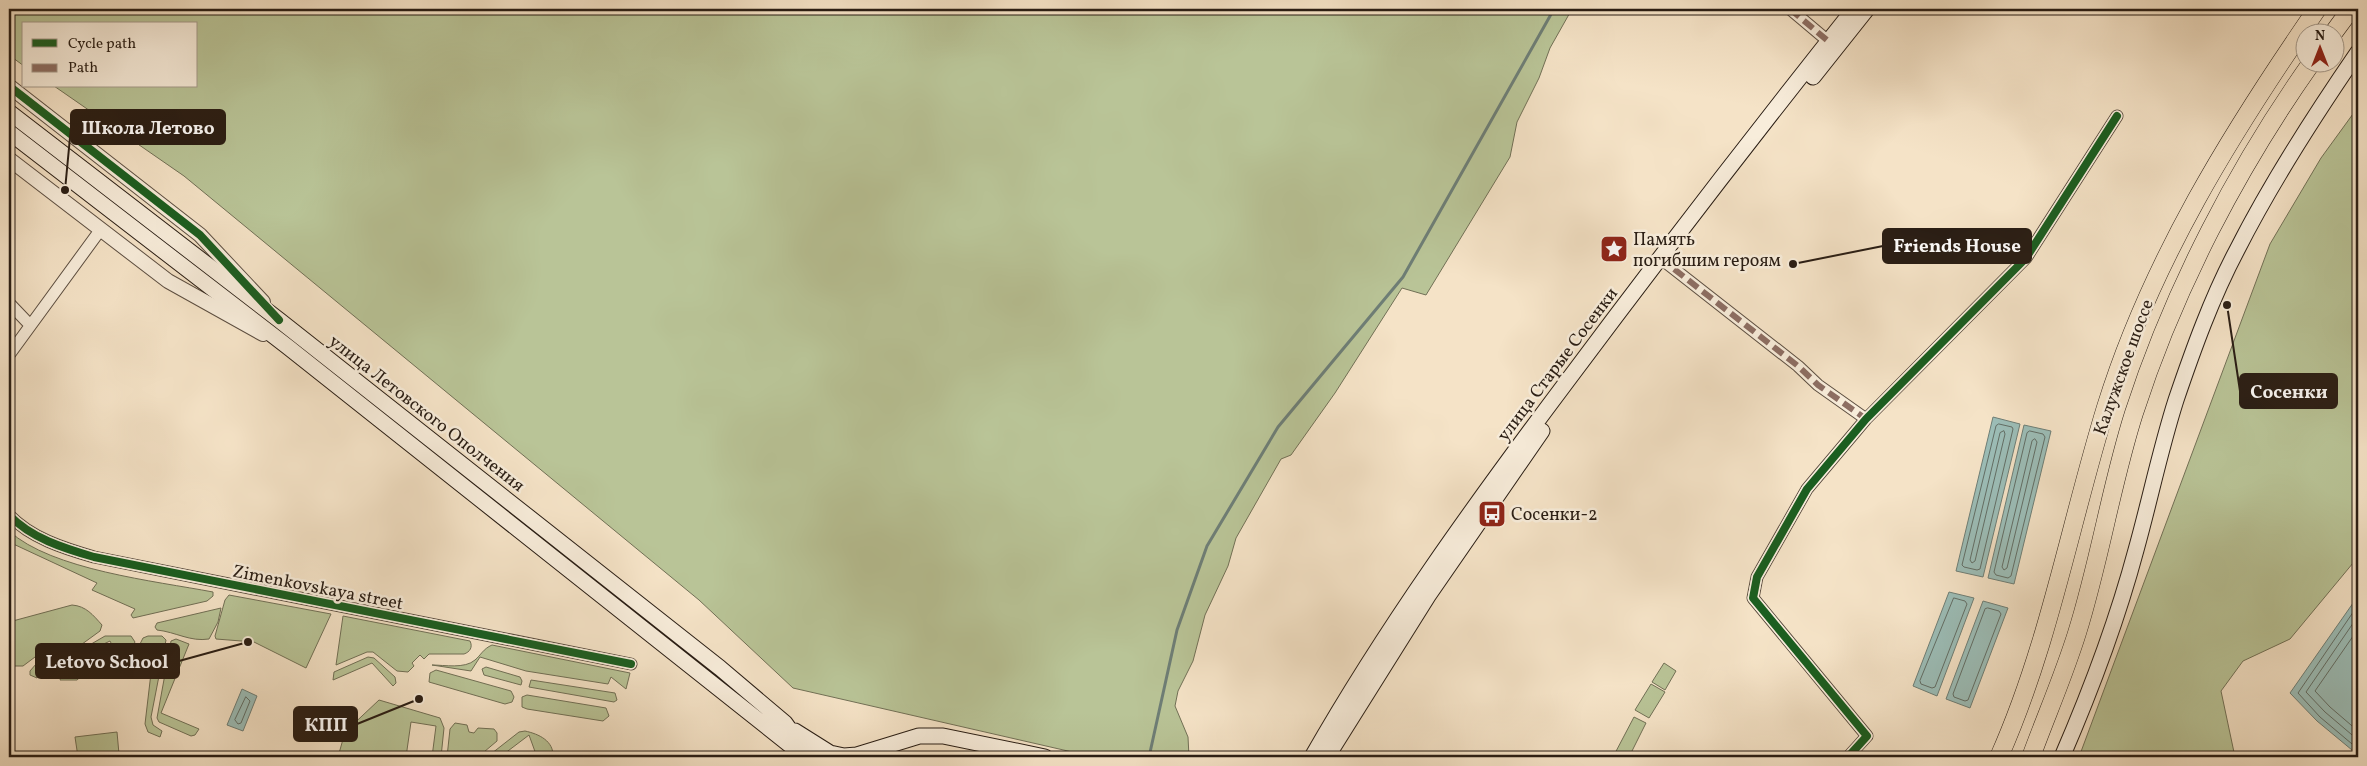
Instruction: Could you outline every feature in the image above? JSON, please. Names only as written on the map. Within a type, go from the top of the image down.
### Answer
[{"type":"highway","name":"Калужское шоссе","points":[[1999,757],[2037,660],[2106,406],[2136,325],[2171,246],[2212,168],[2317,9]]},
{"type":"highway","points":[[2341,22],[2351,9]]},
{"type":"highway","name":"Калужское шоссе","points":[[2031,757],[2077,633],[2097,561],[2124,446],[2135,411],[2186,280],[2235,183],[2306,72]]},
{"type":"main road","name":"улица Старые Сосенки","points":[[1312,757],[1377,650],[1489,488],[1854,9]]},
{"type":"main road","name":"улица Старые Сосенки","points":[[1327,757],[1428,596],[1476,525],[1664,260],[1868,9]]},
{"type":"main road","points":[[2062,757],[2094,684],[2136,550],[2155,470],[2176,400],[2214,299],[2236,251],[2284,163],[2358,52]]},
{"type":"main road","name":"улица Летовского Ополчения","points":[[9,112],[288,347],[807,757]]},
{"type":"main road","name":"улица Летовского Ополчения","points":[[9,132],[194,266],[279,320],[720,668],[784,724],[807,757]]},
{"type":"main road","points":[[784,724],[830,753],[844,756],[876,752],[919,736],[942,736],[1044,757]]},
{"type":"street","points":[[1790,9],[1828,41]]},
{"type":"street","points":[[9,86],[200,235],[279,320]]},
{"type":"street","points":[[1848,757],[1867,736],[1753,598],[1757,577],[1807,489],[1866,419],[2026,258],[2117,116]]},
{"type":"street","points":[[9,159],[168,281],[288,347]]},
{"type":"street","points":[[9,355],[101,229]]},
{"type":"street","points":[[168,281],[181,279],[194,266],[201,249],[200,235]]},
{"type":"street","points":[[1664,260],[1798,366],[1818,385],[1866,419]]},
{"type":"street","points":[[9,303],[30,325]]},
{"type":"street","name":"Zimenkovskaya street","points":[[9,515],[36,536],[63,548],[94,557],[631,664]]},
{"type":"green space","points":[[9,9],[1572,9],[1550,48],[1539,78],[1517,122],[1510,157],[1426,295],[1402,288],[1335,393],[1291,455],[1281,459],[1236,538],[1228,566],[1205,615],[1193,661],[1178,691],[1175,706],[1188,737],[1189,757],[1094,757],[793,688],[699,600],[184,176],[57,88],[198,88],[198,22],[22,22],[22,65],[9,55]]},
{"type":"green space","points":[[2358,107],[2358,557],[2290,639],[2243,661],[2221,691],[2235,757],[2079,757],[2270,244],[2321,158]]},
{"type":"green space","points":[[9,531],[28,544],[77,565],[134,578],[213,592],[213,596],[207,601],[133,618],[131,615],[135,609],[92,590],[97,583],[9,542]]},
{"type":"green space","points":[[229,595],[331,614],[306,668],[254,642],[216,639],[215,636],[225,600]]},
{"type":"green space","points":[[72,605],[85,609],[92,615],[102,625],[100,631],[78,647],[66,651],[43,651],[23,666],[9,666],[9,622]]},
{"type":"green space","points":[[221,608],[218,622],[209,639],[189,638],[157,630],[155,627],[157,623]]},
{"type":"green space","points":[[343,616],[470,641],[471,647],[464,654],[429,654],[424,659],[420,655],[412,663],[414,666],[408,672],[397,671],[373,652],[367,652],[336,665]]},
{"type":"green space","points":[[105,636],[131,636],[135,642],[128,654],[118,657],[110,641],[89,651],[95,664],[77,680],[60,680],[65,667],[43,660],[37,678],[30,675],[30,671],[43,656],[74,654]]},
{"type":"green space","points":[[162,636],[166,640],[151,717],[153,725],[162,731],[160,737],[148,732],[145,724],[153,656],[151,653],[133,658],[143,638]]},
{"type":"green space","points":[[176,639],[189,644],[161,713],[199,729],[195,735],[191,736],[159,722],[157,718],[171,641]]},
{"type":"green space","points":[[492,645],[630,673],[626,689],[611,677],[608,684],[526,671],[480,657],[471,671],[432,665],[466,665],[475,660],[484,650]]},
{"type":"green space","points":[[368,657],[374,658],[395,677],[396,683],[393,686],[372,663],[333,680],[334,672]]},
{"type":"green space","points":[[1664,663],[1676,671],[1665,690],[1652,682]]},
{"type":"green space","points":[[486,667],[520,677],[521,685],[484,675],[482,669]]},
{"type":"green space","points":[[436,670],[511,691],[514,697],[512,702],[505,704],[429,682],[430,673]]},
{"type":"green space","points":[[531,680],[615,693],[617,700],[614,702],[529,687]]},
{"type":"green space","points":[[1651,684],[1665,692],[1649,718],[1635,710]]},
{"type":"green space","points":[[527,695],[606,708],[609,716],[603,721],[527,709],[522,707],[522,697]]},
{"type":"green space","points":[[379,700],[440,718],[444,728],[441,757],[432,757],[436,726],[411,722],[406,757],[338,757],[345,732]]},
{"type":"green space","points":[[1634,717],[1646,723],[1629,757],[1613,757]]},
{"type":"green space","points":[[455,723],[467,725],[469,732],[474,733],[478,728],[494,729],[497,733],[497,741],[478,757],[447,757],[450,729]]},
{"type":"green space","points":[[525,731],[545,739],[553,751],[553,757],[537,757],[529,735],[500,757],[487,757],[519,732]]},
{"type":"green space","points":[[117,732],[119,754],[78,757],[75,737]]},
{"type":"water","points":[[1993,417],[2020,424],[1983,577],[1956,571]]},
{"type":"water","points":[[2024,425],[2051,431],[2014,584],[1988,578]]},
{"type":"water","points":[[1949,592],[1974,598],[1937,696],[1913,686]]},
{"type":"water","points":[[2358,596],[2358,755],[2317,721],[2290,693]]},
{"type":"water","points":[[1983,601],[2008,608],[1970,708],[1946,699]]},
{"type":"water","points":[[242,689],[257,696],[243,731],[227,725]]},
{"type":"waterway","points":[[1149,757],[1177,630],[1207,546],[1278,427],[1403,277],[1554,9]]},
{"type":"marked path","points":[[1790,9],[1828,41]]},
{"type":"marked path","points":[[1660,258],[1798,366],[1818,385],[1866,419]]},
{"type":"cycle path","points":[[9,86],[200,235],[279,320]]},
{"type":"cycle path","points":[[1848,757],[1867,736],[1753,598],[1757,577],[1807,489],[1866,419],[2026,258],[2117,116]]},
{"type":"cycle path","points":[[9,515],[37,536],[59,546],[94,557],[631,664]]},
{"type":"place","name":"Школа Летово","points":[[65,190]]},
{"type":"place","name":"Память погибшим героям","points":[[1614,249]]},
{"type":"place","name":"Friends House","points":[[1793,264]]},
{"type":"place","name":"Сосенки","points":[[2227,305]]},
{"type":"place","name":"Сосенки-2","points":[[1492,514]]},
{"type":"place","name":"Letovo School","points":[[248,642]]},
{"type":"place","name":"КПП","points":[[419,699]]}]
